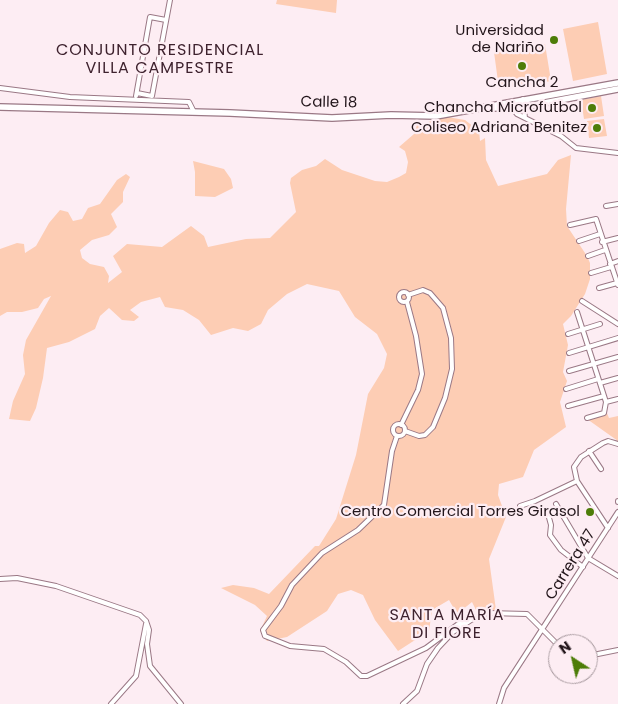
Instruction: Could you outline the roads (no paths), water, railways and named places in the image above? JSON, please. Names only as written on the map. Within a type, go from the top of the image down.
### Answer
[{"type":"main road","name":"Calle 18","points":[[511,105],[523,99],[618,83]]},
{"type":"main road","name":"Calle 18","points":[[0,107],[332,118],[391,115],[436,116],[511,105],[524,107],[618,89]]},
{"type":"street","points":[[137,94],[152,96],[170,0]]},
{"type":"street","points":[[135,100],[150,17],[166,20]]},
{"type":"street","points":[[0,88],[123,101],[189,102],[194,112]]},
{"type":"street","points":[[63,109],[65,96]]},
{"type":"street","points":[[523,99],[525,118]]},
{"type":"street","points":[[123,101],[123,111]]},
{"type":"street","points":[[181,102],[181,112]]},
{"type":"street","points":[[511,105],[525,118],[561,136],[576,148],[618,153]]},
{"type":"street","points":[[606,206],[618,204]]},
{"type":"street","points":[[570,225],[594,218],[617,281],[599,288]]},
{"type":"street","points":[[579,241],[600,234]]},
{"type":"street","points":[[602,242],[618,238]]},
{"type":"street","points":[[588,256],[605,250]]},
{"type":"street","points":[[591,273],[618,262]]},
{"type":"street","points":[[401,425],[405,432],[419,436],[425,435],[433,427],[448,388],[452,369],[451,338],[443,308],[430,293],[423,290],[408,295],[404,292],[399,296],[402,302],[407,302]]},
{"type":"street","points":[[408,295],[407,302],[419,346],[422,374],[418,390],[401,425],[394,429],[397,436],[392,451],[384,505],[358,530],[322,553],[295,581],[278,611],[263,630],[265,636],[290,646],[324,649],[341,658],[361,676],[367,676],[426,648],[461,622],[488,613],[526,614],[548,634]]},
{"type":"street","points":[[582,301],[618,324]]},
{"type":"street","points":[[577,312],[606,402],[604,413],[587,418]]},
{"type":"street","points":[[568,334],[600,324]]},
{"type":"street","points":[[569,353],[618,338]]},
{"type":"street","points":[[569,371],[618,357]]},
{"type":"street","points":[[566,389],[618,378]]},
{"type":"street","points":[[568,406],[604,396]]},
{"type":"street","points":[[606,402],[617,399],[618,405]]},
{"type":"street","points":[[397,436],[403,435],[405,432]]},
{"type":"street","points":[[608,528],[577,480],[574,467],[589,451],[608,441],[618,444]]},
{"type":"street","points":[[589,451],[601,469]]},
{"type":"street","points":[[520,506],[535,501],[577,480]]},
{"type":"street","points":[[556,504],[588,558],[618,576]]},
{"type":"street","name":"Carrera 47","points":[[499,704],[504,688],[618,512]]},
{"type":"street","points":[[548,514],[551,525],[550,535],[561,550],[583,566]]},
{"type":"street","points":[[0,579],[17,578],[56,586],[140,615],[146,622],[150,666],[181,704]]},
{"type":"street","points":[[402,704],[417,691],[427,664],[438,648],[453,632],[471,620]]},
{"type":"street","points":[[111,704],[136,676],[146,622]]},
{"type":"street","points":[[598,654],[618,650]]},
{"type":"place","name":"Universidad de Nariño","points":[[554,40]]},
{"type":"place","name":"Cancha 2","points":[[522,66]]},
{"type":"place","name":"Chancha Microfutbol","points":[[592,108]]},
{"type":"place","name":"Coliseo Adriana Benitez","points":[[597,128]]},
{"type":"place","name":"Centro Comercial Torres Girasol","points":[[590,512]]},
{"type":"district","name":"CONJUNTO RESIDENCIAL VILLA CAMPESTRE","points":[[160,60]]},
{"type":"district","name":"SANTA MARÍA DI FIORE","points":[[447,625]]}]
